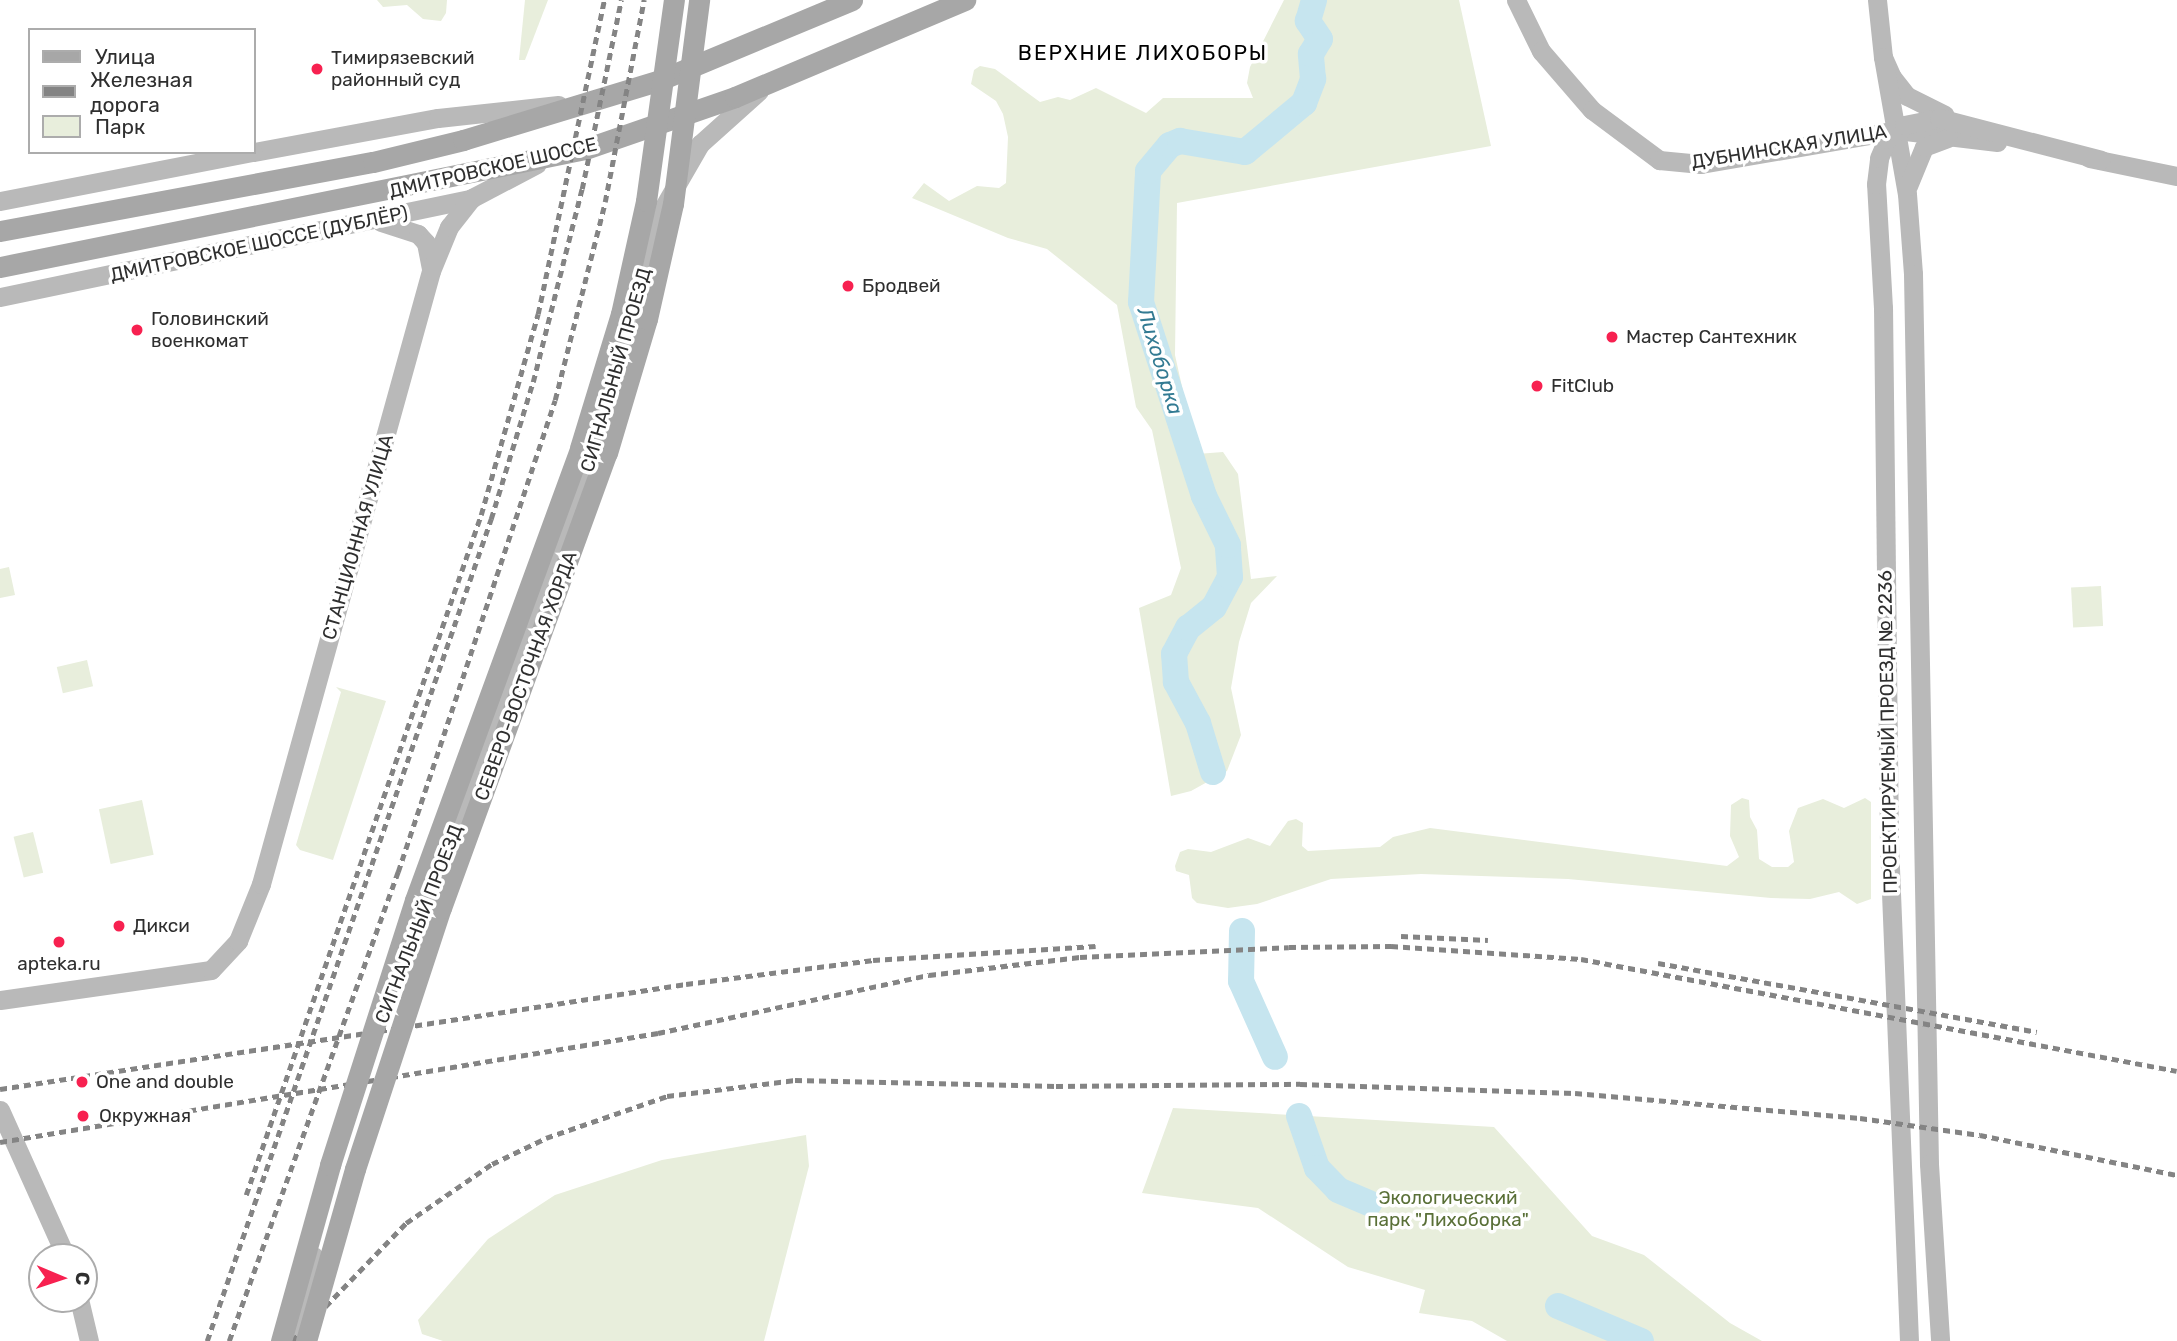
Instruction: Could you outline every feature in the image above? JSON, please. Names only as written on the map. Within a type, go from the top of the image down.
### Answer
[{"type":"main road","name":"СЕВЕРО-ВОСТОЧНАЯ ХОРДА","points":[[281,1341],[330,1165],[415,900],[580,448],[621,314],[646,201],[674,0]]},
{"type":"main road","name":"СЕВЕРО-ВОСТОЧНАЯ ХОРДА","points":[[306,1341],[355,1169],[441,908],[607,453],[643,331],[673,204],[699,0]]},
{"type":"main road","name":"ДМИТРОВСКОЕ ШОССЕ","points":[[0,231],[373,162],[597,101],[660,80],[852,0]]},
{"type":"main road","name":"ДМИТРОВСКОЕ ШОССЕ","points":[[0,267],[551,158],[667,123],[965,0]]},
{"type":"main road","name":"ДУБНИНСКАЯ УЛИЦА","points":[[1516,0],[1541,51],[1592,110],[1659,160],[1702,164],[1897,131],[1925,119],[1957,129]]},
{"type":"main road","name":"ПРОЕКТИРУЕМЫЙ ПРОЕЗД № 2236","points":[[1877,0],[1883,57],[1906,194],[1913,288],[1929,1164],[1940,1341]]},
{"type":"main road","points":[[1883,57],[1908,96],[1957,129],[2177,176]]},
{"type":"main road","name":"СИГНАЛЬНЫЙ ПРОЕЗД","points":[[294,1341],[372,1043],[416,938],[594,451],[659,215],[677,179],[709,134],[783,76]]},
{"type":"main road","points":[[256,151],[438,118],[597,101]]},
{"type":"main road","points":[[1906,194],[1912,169],[1924,147],[1957,129]]},
{"type":"main road","name":"ПРОЕКТИРУЕМЫЙ ПРОЕЗД № 2236","points":[[1897,131],[1882,148],[1875,184],[1883,308],[1889,843],[1909,1341]]},
{"type":"main road","points":[[1846,141],[1867,157],[1875,184]]},
{"type":"main road","points":[[0,201],[243,154]]},
{"type":"main road","name":"ДМИТРОВСКОЕ ШОССЕ (ДУБЛЁР)","points":[[0,297],[472,198],[551,158]]},
{"type":"main road","name":"СТАНЦИОННАЯ УЛИЦА","points":[[0,1000],[211,970],[237,941],[261,884],[431,271],[449,227],[472,198]]},
{"type":"main road","points":[[369,221],[404,226],[418,234],[432,257],[431,271]]},
{"type":"main road","points":[[0,1110],[60,1243]]},
{"type":"main road","points":[[82,1313],[89,1341]]},
{"type":"green space","points":[[377,0],[447,0],[446,13],[441,21],[423,19],[407,5],[383,7]]},
{"type":"green space","points":[[525,0],[548,0],[525,60],[519,60]]},
{"type":"green space","points":[[1284,0],[1459,0],[1491,146],[1177,203],[1175,355],[1197,454],[1223,452],[1238,474],[1251,579],[1277,576],[1251,603],[1239,642],[1231,688],[1241,735],[1227,771],[1191,791],[1171,796],[1139,608],[1171,595],[1181,568],[1152,430],[1136,407],[1117,305],[1047,249],[1008,238],[912,198],[924,183],[949,201],[977,186],[999,188],[1006,183],[1008,137],[1003,114],[996,101],[971,84],[974,70],[980,66],[995,69],[1040,102],[1058,97],[1070,100],[1096,88],[1146,113],[1163,98],[1253,98],[1247,83],[1250,67]]},
{"type":"green space","points":[[9,567],[15,595],[0,598],[0,569]]},
{"type":"green space","points":[[2101,586],[2103,626],[2073,628],[2071,588]]},
{"type":"green space","points":[[87,660],[93,686],[63,693],[57,667]]},
{"type":"green space","points":[[336,687],[386,701],[333,860],[300,850],[296,845],[341,692]]},
{"type":"green space","points":[[1742,798],[1749,800],[1750,817],[1757,830],[1759,859],[1772,867],[1788,867],[1794,862],[1789,831],[1798,808],[1823,799],[1844,808],[1865,798],[1871,802],[1871,899],[1857,904],[1839,892],[1810,899],[1771,898],[1568,879],[1421,874],[1331,879],[1257,904],[1228,908],[1197,903],[1192,898],[1189,875],[1176,871],[1175,866],[1180,852],[1188,849],[1211,852],[1248,838],[1270,846],[1288,821],[1296,819],[1303,823],[1302,846],[1308,851],[1380,847],[1393,837],[1430,828],[1727,866],[1739,857],[1730,836],[1731,805]]},
{"type":"green space","points":[[142,800],[154,855],[111,864],[99,809]]},
{"type":"green space","points":[[33,832],[43,873],[24,878],[14,837]]},
{"type":"green space","name":"Экологический парк \"Лихоборка\"","points":[[1173,1108],[1494,1127],[1592,1236],[1644,1255],[1730,1323],[1762,1341],[1507,1341],[1472,1321],[1419,1313],[1425,1290],[1348,1267],[1258,1208],[1142,1193]]},
{"type":"green space","points":[[806,1135],[809,1166],[764,1341],[443,1341],[422,1334],[418,1320],[488,1239],[555,1195],[662,1160]]},
{"type":"waterway","name":"Лихоборка","points":[[1213,772],[1198,723],[1176,682],[1174,654],[1188,628],[1214,607],[1230,577],[1228,545],[1204,496],[1141,302],[1148,171],[1170,145],[1180,141],[1245,152],[1304,103],[1313,79],[1311,54],[1320,39],[1308,21],[1314,0]]},
{"type":"waterway","name":"Лихоборка","points":[[1242,931],[1241,981],[1275,1057]]},
{"type":"waterway","name":"Лихоборка","points":[[1299,1116],[1317,1168],[1338,1190],[1369,1203]]},
{"type":"waterway","name":"Лихоборка","points":[[1558,1306],[1641,1341]]},
{"type":"railway","points":[[246,1195],[481,515],[538,314],[604,0]]},
{"type":"railway","points":[[207,1341],[491,519],[533,382],[582,189],[621,0]]},
{"type":"railway","points":[[229,1341],[398,872],[555,400],[605,202],[644,0]]},
{"type":"railway","points":[[1401,936],[1488,940]]},
{"type":"railway","points":[[0,1089],[686,984],[873,960],[1096,946]]},
{"type":"railway","points":[[0,1142],[658,1033],[929,975],[1080,957],[1289,947],[1391,946],[1581,959],[2177,1071]]},
{"type":"railway","points":[[1658,963],[2037,1032]]},
{"type":"railway","points":[[292,1341],[406,1223],[492,1164],[546,1138],[667,1096],[795,1080],[1056,1086],[1300,1084],[1575,1093],[1860,1118],[1980,1135],[2177,1175]]},
{"type":"place","name":"Тимирязевский районный суд","points":[[317,69]]},
{"type":"place","name":"Бродвей","points":[[848,286]]},
{"type":"place","name":"Головинский военкомат","points":[[137,330]]},
{"type":"place","name":"Мастер Сантехник","points":[[1612,337]]},
{"type":"place","name":"FitClub","points":[[1537,386]]},
{"type":"place","name":"Дикси","points":[[119,926]]},
{"type":"place","name":"apteka.ru","points":[[59,942]]},
{"type":"place","name":"One and double","points":[[82,1082]]},
{"type":"place","name":"Окружная","points":[[83,1116]]},
{"type":"district","name":"ВЕРХНИЕ ЛИХОБОРЫ","points":[[1143,53]]}]
